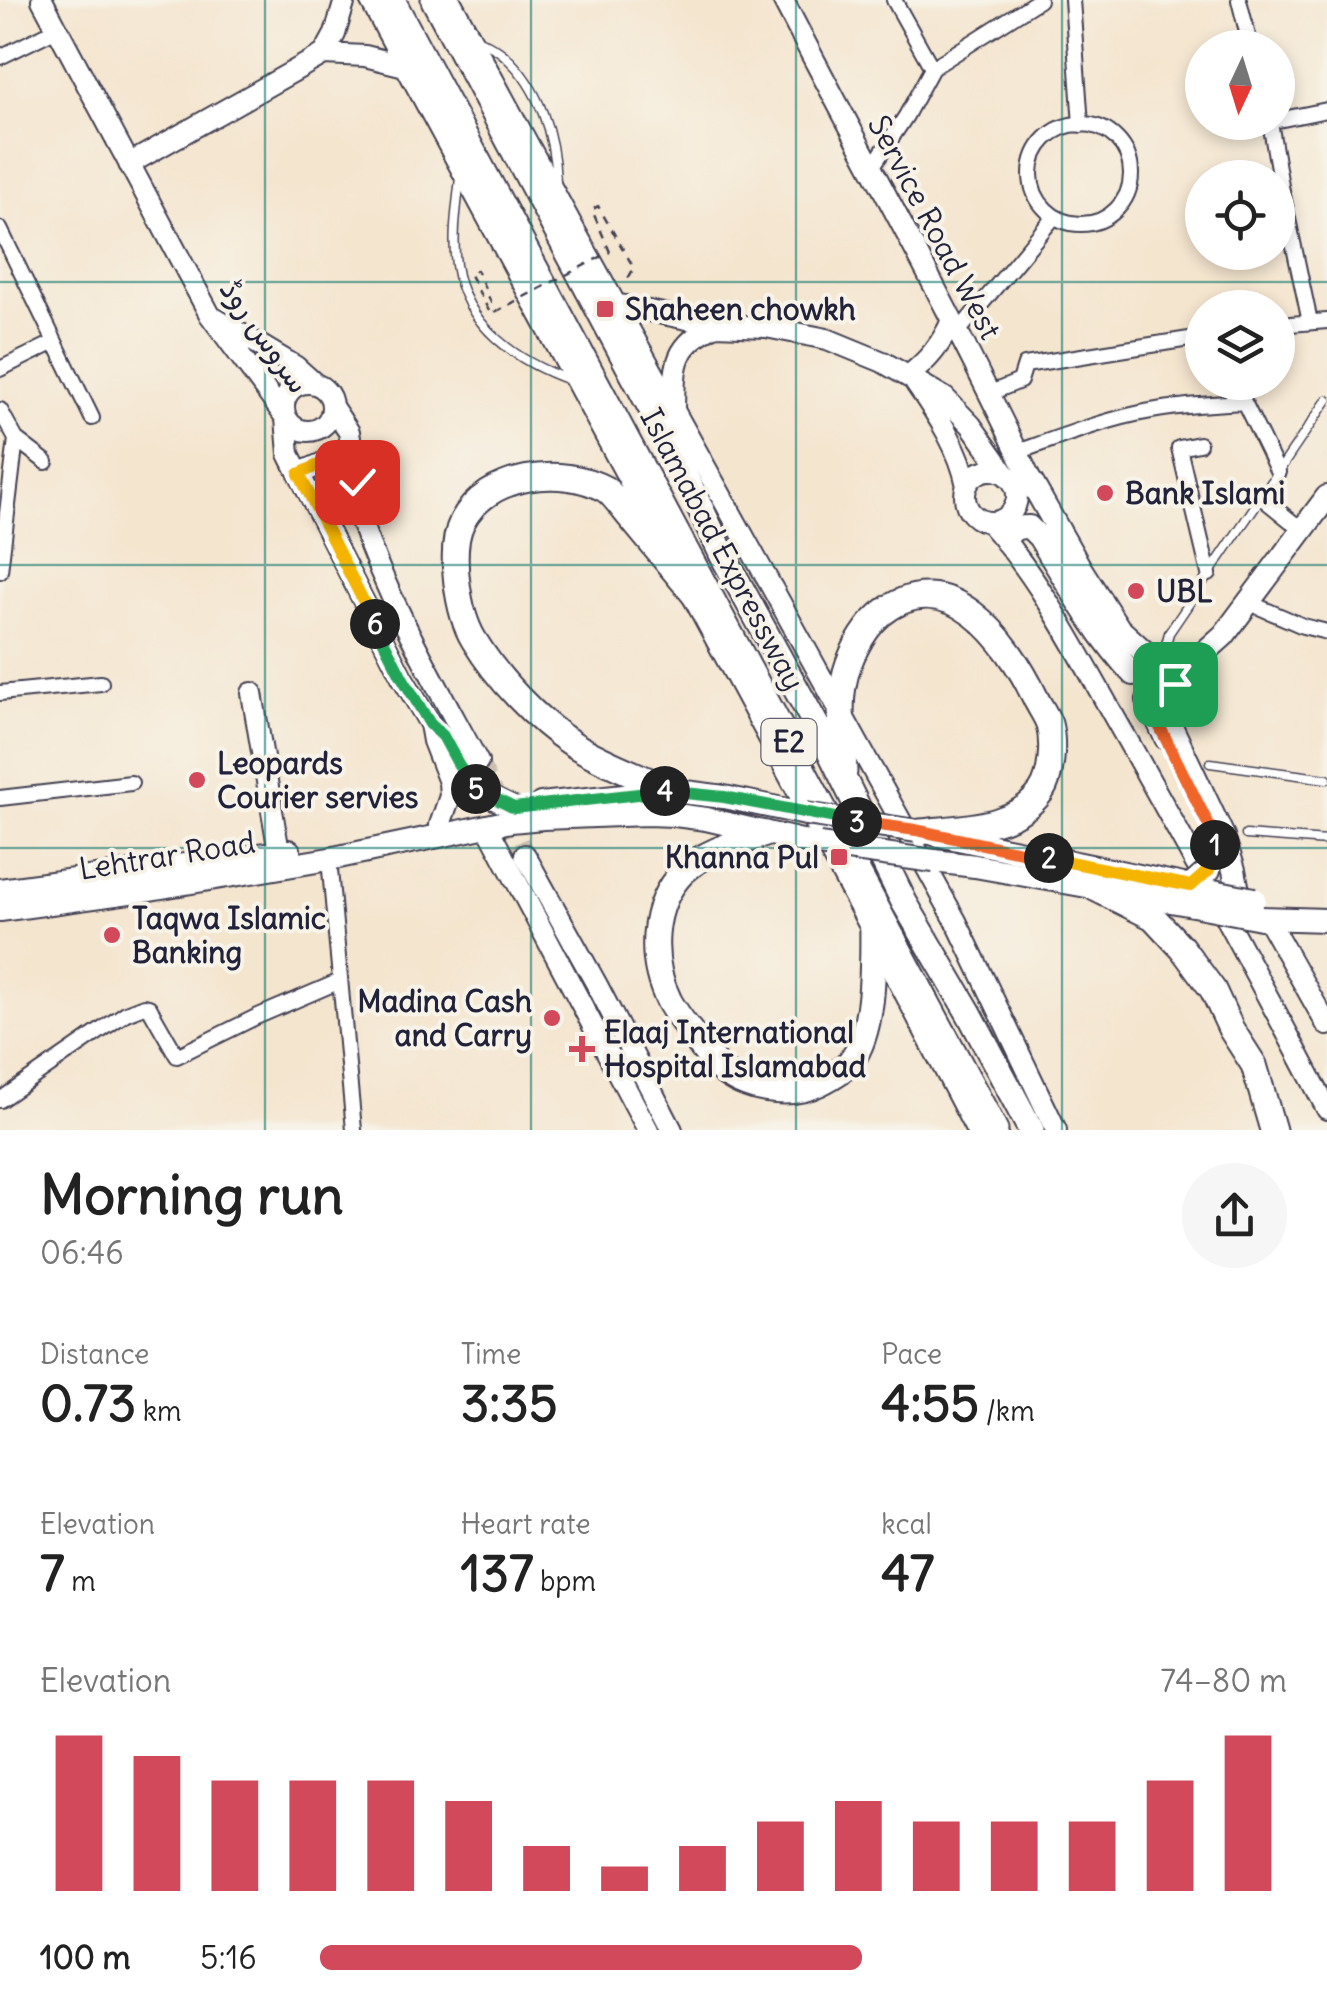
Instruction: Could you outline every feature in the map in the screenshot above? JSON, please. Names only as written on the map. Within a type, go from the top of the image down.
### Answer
[{"type":"highway","name":"Islamabad Expressway","points":[[392,0],[995,1130]]},
{"type":"highway","name":"Islamabad Expressway","points":[[434,0],[643,392],[904,902],[1033,1126]]},
{"type":"highway","points":[[670,790],[574,745],[531,711],[493,666],[471,637],[458,591],[454,556],[462,523],[488,494],[525,479],[544,475],[569,478],[607,490],[741,652]]},
{"type":"highway","points":[[844,781],[844,678],[864,633],[889,608],[926,595],[952,601],[968,610],[999,637],[1049,724],[1047,779],[1041,792],[1006,819],[918,831]]},
{"type":"highway","points":[[766,834],[724,847],[683,872],[656,920],[657,968],[668,999],[719,1068],[766,1090],[807,1089],[850,1062],[867,1025],[874,902]]},
{"type":"highway","points":[[1095,888],[1154,917],[1182,948],[1212,990],[1254,1065],[1273,1130]]},
{"type":"main road","points":[[1018,483],[1119,629],[1163,676],[1170,724],[1234,870],[1256,908]]},
{"type":"main road","points":[[1006,541],[1009,533],[1020,527],[1029,527],[1040,537],[1086,613],[1133,674],[1138,693],[1205,652],[1224,635],[1327,497]]},
{"type":"main road","points":[[1163,676],[1204,668],[1217,659],[1327,518]]},
{"type":"main road","points":[[1163,676],[1154,715],[1216,840],[1209,870],[1191,892]]},
{"type":"main road","points":[[1,892],[325,846],[514,808],[670,790],[918,831],[1318,919]]},
{"type":"main road","name":"Lehtrar Road","points":[[1,892],[144,890],[329,859],[511,821],[647,814],[706,819],[819,845],[975,866],[1095,888],[1191,892]]},
{"type":"street","name":"سروس روڈ","points":[[42,0],[210,316],[286,418],[289,454],[402,677],[430,724],[450,796],[440,825]]},
{"type":"street","points":[[129,164],[324,54],[335,34],[345,0]]},
{"type":"street","points":[[370,0],[976,1130]]},
{"type":"street","points":[[450,0],[956,922],[1056,1130]]},
{"type":"street","name":"Service Road West","points":[[783,0],[1018,452],[1018,483]]},
{"type":"street","points":[[894,0],[932,68]]},
{"type":"street","points":[[871,169],[932,68],[1039,0]]},
{"type":"street","points":[[1072,0],[1081,124]]},
{"type":"street","points":[[1240,0],[1247,30]]},
{"type":"street","points":[[0,57],[58,29]]},
{"type":"street","points":[[324,54],[365,56],[405,66]]},
{"type":"street","points":[[1295,117],[1327,110]]},
{"type":"street","points":[[1081,124],[1108,131],[1123,145],[1131,163],[1131,182],[1124,201],[1110,215],[1092,223],[1072,224],[1054,216],[1040,203],[1032,185],[1031,165],[1038,146],[1052,132],[1081,124]]},
{"type":"street","points":[[1274,140],[1310,322]]},
{"type":"street","points":[[914,375],[1054,216]]},
{"type":"street","points":[[0,229],[92,418]]},
{"type":"street","points":[[616,304],[716,325],[766,327],[828,339],[914,375],[945,398],[1018,483],[1011,512],[989,522]]},
{"type":"street","points":[[210,316],[296,366],[324,388],[330,397],[330,418],[323,426],[303,431],[286,418],[286,396],[302,383],[314,383]]},
{"type":"street","points":[[1295,323],[1327,320]]},
{"type":"street","points":[[674,410],[678,357],[700,332],[716,325]]},
{"type":"street","points":[[988,394],[1020,381],[1025,365],[1185,340]]},
{"type":"street","points":[[0,370],[55,342]]},
{"type":"street","points":[[914,375],[964,472],[968,510],[989,522],[1036,580],[1184,840],[1327,1110]]},
{"type":"street","points":[[1018,452],[1136,414],[1244,402],[1278,472]]},
{"type":"street","points":[[332,408],[350,432],[357,482],[353,499]]},
{"type":"street","points":[[0,410],[16,439],[46,462]]},
{"type":"street","points":[[0,570],[5,470],[16,439]]},
{"type":"street","points":[[1199,444],[1179,448],[1209,574]]},
{"type":"street","points":[[299,474],[323,463],[340,473],[404,628],[478,762]]},
{"type":"street","points":[[967,486],[984,471],[1000,472],[1018,483]]},
{"type":"street","points":[[1261,498],[1302,530]]},
{"type":"street","points":[[1259,607],[1327,632]]},
{"type":"street","points":[[0,693],[101,683]]},
{"type":"street","points":[[252,693],[279,852]]},
{"type":"street","points":[[430,724],[443,736],[475,789],[514,808]]},
{"type":"street","points":[[0,798],[131,783]]},
{"type":"street","points":[[487,826],[648,1130]]},
{"type":"street","points":[[525,855],[672,1130]]},
{"type":"street","points":[[329,859],[349,1128]]},
{"type":"street","points":[[1256,908],[1327,1025]]},
{"type":"street","points":[[0,1100],[136,1008],[149,1006],[177,1056],[340,980]]},
{"type":"lane","points":[[469,35],[503,53],[530,84],[545,118],[555,159],[557,197]]},
{"type":"lane","points":[[461,170],[455,231],[461,288],[477,316],[506,349],[576,382]]},
{"type":"lane","points":[[1163,676],[1169,633],[1327,400]]},
{"type":"lane","points":[[1210,764],[1327,779]]},
{"type":"lane","points":[[1246,835],[1327,842]]},
{"type":"path","points":[[477,316],[490,311],[469,272],[477,270],[495,312],[610,252],[592,210],[598,206],[634,268],[616,304]]},
{"type":"tunnel","points":[[478,762],[525,855]]},
{"type":"place","name":"Shaheen chowkh","points":[[605,309]]},
{"type":"place","name":"Bank Islami","points":[[1105,493]]},
{"type":"place","name":"UBL","points":[[1136,591]]},
{"type":"place","name":"Leopards Courier servies","points":[[197,780]]},
{"type":"place","name":"Khanna Pul","points":[[839,857]]},
{"type":"place","name":"Taqwa Islamic Banking","points":[[112,935]]},
{"type":"place","name":"Madina Cash and Carry","points":[[552,1018]]},
{"type":"place","name":"Elaaj International Hospital Islamabad","points":[[582,1049]]},
{"type":"route","points":[[357,482],[353,499],[332,466],[323,463],[299,474],[430,724],[443,736],[475,789],[514,808],[670,790],[916,830],[1191,886],[1209,870],[1216,840],[1148,700],[1163,698],[1175,684]]}]
